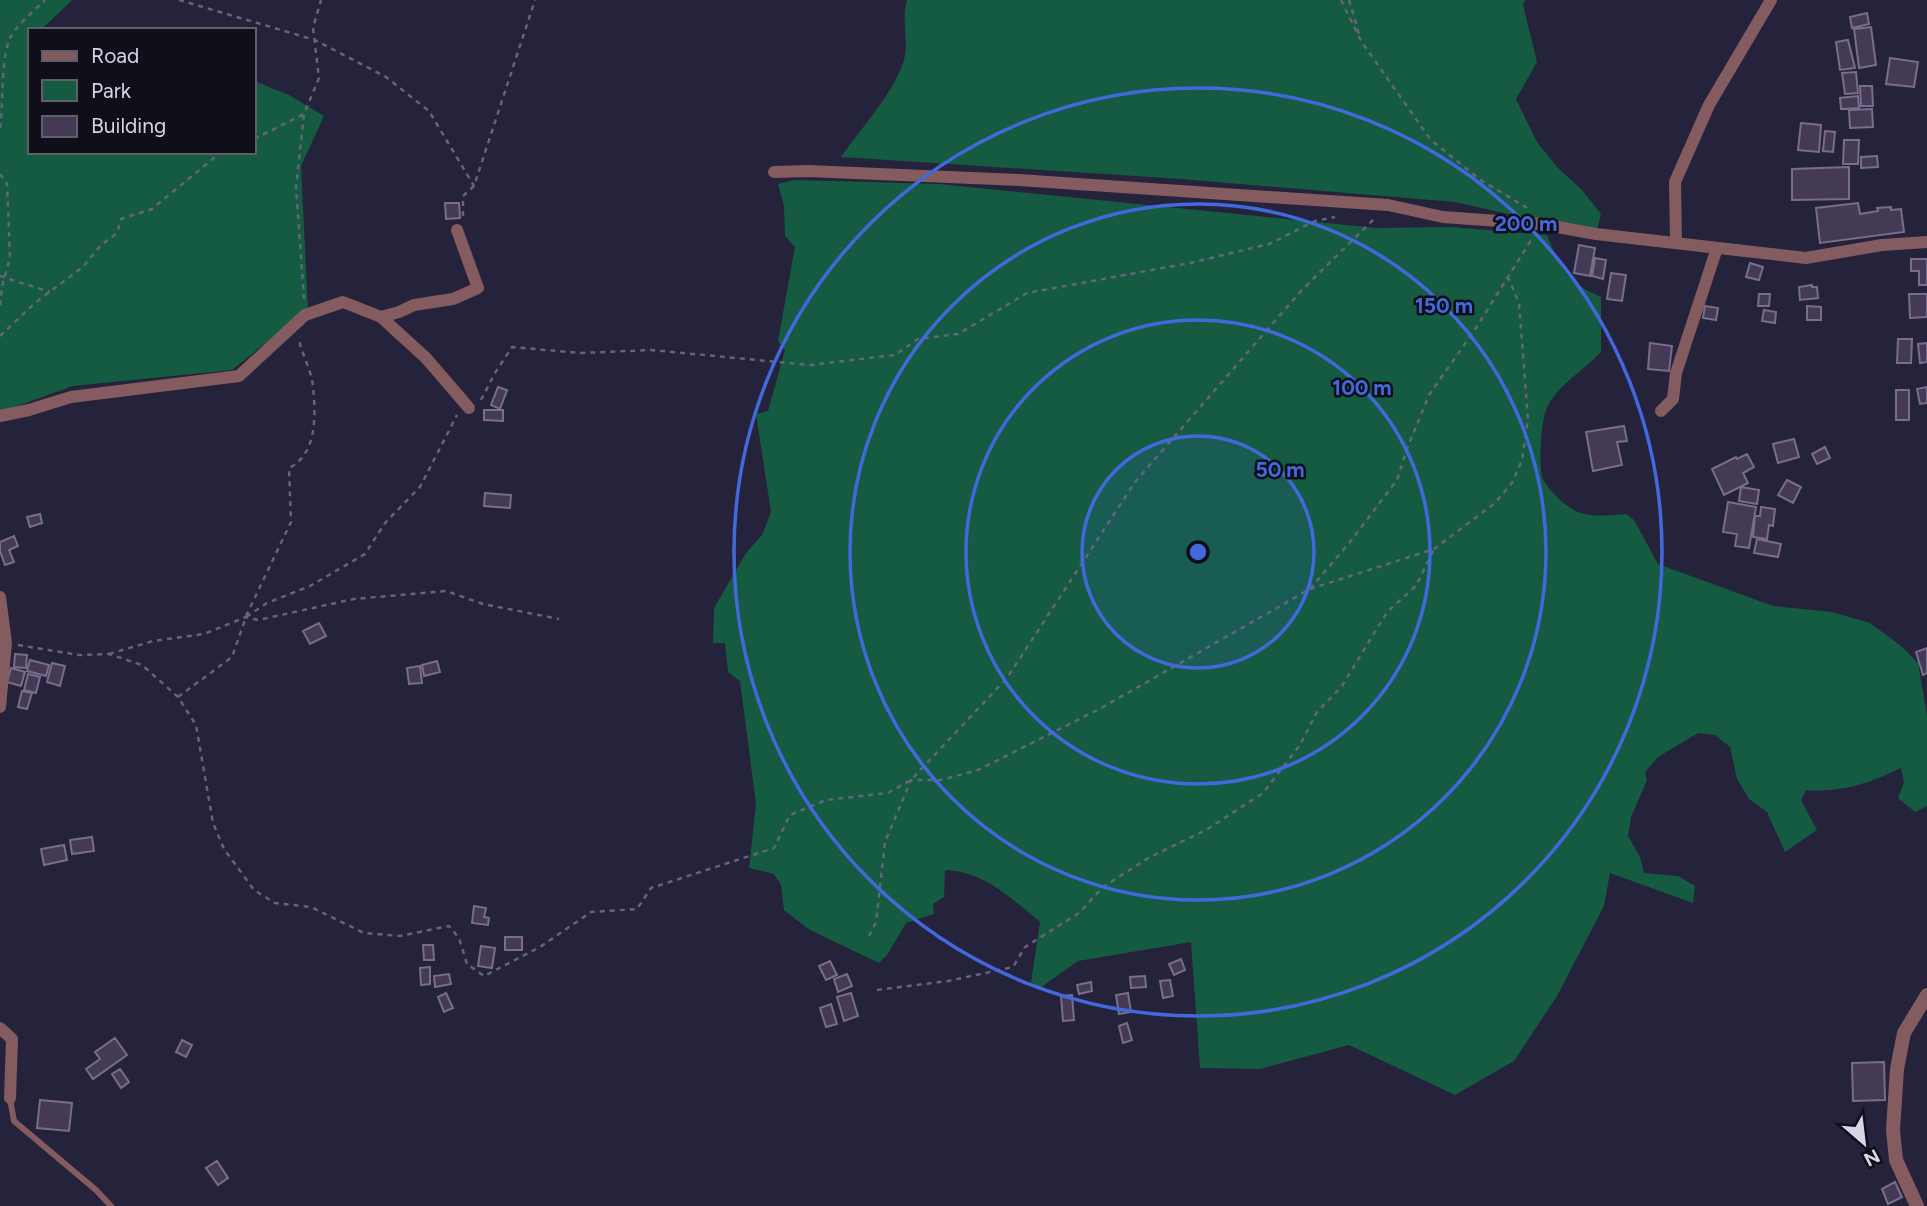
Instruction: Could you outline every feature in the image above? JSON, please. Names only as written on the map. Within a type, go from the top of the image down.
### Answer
[{"type":"street","points":[[1676,243],[1675,182],[1709,105],[1771,0]]},
{"type":"street","points":[[774,172],[809,171],[1019,180],[1388,205],[1443,218],[1541,224],[1596,234],[1806,258],[1882,245],[1927,242]]},
{"type":"street","points":[[381,317],[414,305],[453,299],[478,288],[457,230]]},
{"type":"street","points":[[1661,411],[1673,399],[1676,373],[1717,248]]},
{"type":"street","points":[[0,416],[71,397],[239,376],[304,314],[344,302],[381,317],[426,358],[469,408]]},
{"type":"street","points":[[0,597],[6,643],[0,707]]},
{"type":"street","points":[[1917,1206],[1896,1160],[1894,1117],[1897,1069],[1904,1033],[1927,995]]},
{"type":"street","points":[[0,1028],[12,1039],[9,1098]]},
{"type":"lane","points":[[9,1098],[14,1121],[96,1189],[111,1206]]},
{"type":"path","points":[[0,128],[3,104],[1,79],[10,37],[45,0]]},
{"type":"path","points":[[179,0],[314,40],[386,76],[429,111],[474,186]]},
{"type":"path","points":[[457,230],[463,221],[463,196],[474,186],[535,0]]},
{"type":"path","points":[[1310,589],[1397,480],[1429,396],[1541,224],[1535,212],[1479,178],[1430,139],[1361,41],[1341,0]]},
{"type":"path","points":[[1349,0],[1361,41]]},
{"type":"path","points":[[256,138],[304,114]]},
{"type":"path","points":[[0,336],[83,267],[101,245],[117,233],[121,219],[152,209],[219,154]]},
{"type":"path","points":[[0,174],[7,184],[10,257],[2,277],[0,307]]},
{"type":"path","points":[[109,654],[142,665],[177,697],[196,725],[213,823],[224,849],[254,890],[275,903],[311,907],[363,933],[400,936],[449,926],[458,939],[467,964],[484,976],[540,947],[591,912],[636,909],[651,888],[774,848],[790,815],[826,800],[888,793],[911,780],[1007,678],[1135,482],[1301,291],[1388,205]]},
{"type":"path","points":[[6,643],[79,655],[109,654],[153,641],[204,634],[246,617],[267,603],[310,586],[365,554],[385,523],[420,487],[460,410],[479,405],[512,346],[581,353],[651,350],[810,365],[895,355],[918,339],[958,334],[1027,293],[1190,263],[1269,244],[1315,221],[1339,216]]},
{"type":"path","points":[[2,277],[51,292]]},
{"type":"path","points":[[911,780],[941,780],[978,771],[1103,708],[1310,589],[1434,550],[1495,503],[1512,483],[1522,460],[1528,419],[1519,303],[1507,277]]},
{"type":"path","points":[[877,990],[948,981],[1013,967],[1025,947],[1079,914],[1103,887],[1150,857],[1206,830],[1263,793],[1300,745],[1317,712],[1342,686],[1387,612],[1416,586],[1434,550]]},
{"type":"path","points":[[246,617],[258,620],[354,599],[446,592],[483,604],[559,619]]},
{"type":"path","points":[[177,697],[232,657],[246,617]]},
{"type":"path","points":[[869,936],[876,922],[885,842],[911,780]]},
{"type":"green space","points":[[0,0],[72,0],[43,28],[28,28],[28,154],[256,154],[256,82],[289,95],[324,116],[301,166],[308,309],[232,370],[73,386],[0,412]]},
{"type":"green space","points":[[907,0],[1525,0],[1523,5],[1537,62],[1516,99],[1537,142],[1601,214],[1596,234],[1455,202],[1181,179],[841,157],[885,98],[899,72],[906,46]]},
{"type":"green space","points":[[795,180],[939,184],[1376,228],[1452,227],[1547,235],[1556,256],[1572,280],[1601,297],[1601,352],[1563,386],[1546,410],[1540,455],[1541,473],[1546,484],[1563,503],[1578,512],[1596,516],[1626,514],[1634,520],[1658,564],[1773,606],[1832,612],[1870,623],[1900,645],[1918,663],[1927,715],[1927,806],[1915,812],[1898,798],[1904,782],[1901,768],[1855,786],[1806,790],[1801,800],[1817,830],[1785,852],[1767,812],[1749,799],[1737,779],[1730,747],[1715,735],[1698,733],[1658,757],[1645,772],[1647,780],[1631,817],[1628,836],[1640,857],[1644,873],[1678,876],[1695,886],[1693,903],[1610,873],[1604,906],[1557,996],[1514,1061],[1455,1095],[1349,1045],[1260,1069],[1200,1068],[1191,942],[1078,961],[1040,988],[1031,982],[1040,922],[997,888],[972,875],[945,870],[944,897],[933,904],[934,914],[906,923],[887,955],[879,963],[810,930],[784,910],[781,885],[774,874],[749,868],[756,804],[740,681],[728,672],[725,643],[713,643],[714,608],[746,553],[762,535],[771,512],[756,414],[768,411],[785,350],[778,341],[795,247],[785,236],[784,206],[778,184]]},
{"type":"building","points":[[1867,13],[1869,24],[1852,28],[1850,17]]},
{"type":"building","points":[[1871,27],[1876,65],[1859,68],[1854,29]]},
{"type":"building","points":[[1848,40],[1855,68],[1840,70],[1836,42]]},
{"type":"building","points":[[1890,58],[1918,62],[1914,87],[1886,84]]},
{"type":"building","points":[[1856,72],[1858,93],[1845,94],[1842,73]]},
{"type":"building","points":[[1860,86],[1872,86],[1873,106],[1861,106]]},
{"type":"building","points":[[1858,96],[1859,108],[1841,109],[1840,98]]},
{"type":"building","points":[[1872,109],[1873,127],[1850,128],[1849,110]]},
{"type":"building","points":[[1801,123],[1821,125],[1819,152],[1798,150]]},
{"type":"building","points":[[1825,131],[1835,132],[1833,152],[1823,151]]},
{"type":"building","points":[[1844,140],[1859,140],[1858,164],[1843,164]]},
{"type":"building","points":[[1877,156],[1878,167],[1861,168],[1861,157]]},
{"type":"building","points":[[1849,167],[1849,199],[1792,200],[1792,169]]},
{"type":"building","points":[[445,203],[459,203],[460,218],[446,219]]},
{"type":"building","points":[[1858,203],[1860,214],[1878,211],[1877,208],[1901,209],[1904,232],[1820,243],[1816,208]]},
{"type":"building","points":[[1579,245],[1595,248],[1590,276],[1574,273]]},
{"type":"building","points":[[1595,258],[1606,260],[1603,279],[1592,276]]},
{"type":"building","points":[[1911,259],[1927,259],[1927,285],[1919,285],[1919,271],[1911,271]]},
{"type":"building","points":[[1750,263],[1763,267],[1759,280],[1746,277]]},
{"type":"building","points":[[1611,273],[1626,275],[1622,301],[1607,299]]},
{"type":"building","points":[[1799,287],[1817,287],[1818,298],[1800,300]]},
{"type":"building","points":[[1759,294],[1770,294],[1769,306],[1758,306]]},
{"type":"building","points":[[1909,294],[1927,294],[1927,317],[1910,318]]},
{"type":"building","points":[[1705,306],[1718,308],[1716,320],[1703,318]]},
{"type":"building","points":[[1807,306],[1821,307],[1821,320],[1807,320]]},
{"type":"building","points":[[1764,310],[1776,312],[1775,323],[1762,321]]},
{"type":"building","points":[[1898,339],[1912,339],[1911,363],[1897,363]]},
{"type":"building","points":[[1650,343],[1672,346],[1669,371],[1648,369]]},
{"type":"building","points":[[1927,343],[1927,362],[1920,363],[1918,344]]},
{"type":"building","points":[[498,387],[507,390],[500,409],[491,405]]},
{"type":"building","points":[[1927,387],[1927,403],[1920,404],[1917,389]]},
{"type":"building","points":[[1896,390],[1909,390],[1909,420],[1896,420]]},
{"type":"building","points":[[484,410],[503,410],[503,421],[484,420]]},
{"type":"building","points":[[1624,426],[1627,441],[1617,442],[1622,465],[1593,471],[1586,432]]},
{"type":"building","points":[[1794,439],[1799,457],[1778,463],[1773,444]]},
{"type":"building","points":[[1825,447],[1830,458],[1817,464],[1812,454]]},
{"type":"building","points":[[1747,454],[1754,467],[1743,473],[1748,483],[1724,495],[1712,469]]},
{"type":"building","points":[[1787,480],[1801,487],[1793,503],[1778,495]]},
{"type":"building","points":[[1741,487],[1759,490],[1757,504],[1739,501]]},
{"type":"building","points":[[485,493],[511,495],[510,508],[484,506]]},
{"type":"building","points":[[1728,502],[1756,507],[1749,548],[1735,546],[1737,534],[1723,532]]},
{"type":"building","points":[[1761,507],[1775,509],[1773,526],[1769,525],[1767,539],[1753,537],[1755,516],[1760,516]]},
{"type":"building","points":[[40,514],[42,523],[30,527],[27,517]]},
{"type":"building","points":[[14,536],[18,546],[9,550],[14,562],[5,565],[0,542]]},
{"type":"building","points":[[1757,539],[1781,544],[1778,557],[1754,553]]},
{"type":"building","points":[[319,623],[326,636],[310,644],[303,631]]},
{"type":"building","points":[[1927,648],[1927,673],[1923,675],[1916,652]]},
{"type":"building","points":[[15,654],[27,655],[26,668],[14,667]]},
{"type":"building","points":[[30,660],[49,665],[46,676],[27,671]]},
{"type":"building","points":[[437,661],[440,672],[424,676],[422,665]]},
{"type":"building","points":[[52,663],[65,666],[60,686],[47,682]]},
{"type":"building","points":[[420,666],[422,683],[409,684],[407,668]]},
{"type":"building","points":[[11,668],[25,672],[21,686],[7,682]]},
{"type":"building","points":[[28,674],[40,677],[36,693],[24,690]]},
{"type":"building","points":[[22,691],[32,693],[27,709],[18,707]]},
{"type":"building","points":[[92,837],[94,851],[72,854],[70,840]]},
{"type":"building","points":[[64,845],[67,860],[44,865],[41,849]]},
{"type":"building","points":[[474,906],[486,908],[484,917],[489,918],[488,925],[472,923]]},
{"type":"building","points":[[505,937],[522,937],[522,950],[505,950]]},
{"type":"building","points":[[423,945],[433,945],[434,960],[424,960]]},
{"type":"building","points":[[481,946],[495,948],[492,968],[478,966]]},
{"type":"building","points":[[1181,959],[1185,970],[1174,975],[1169,964]]},
{"type":"building","points":[[830,961],[837,975],[826,980],[819,966]]},
{"type":"building","points":[[430,967],[430,984],[421,985],[420,968]]},
{"type":"building","points":[[449,974],[451,984],[435,987],[434,976]]},
{"type":"building","points":[[847,974],[852,986],[838,992],[834,979]]},
{"type":"building","points":[[1145,976],[1146,987],[1131,988],[1130,977]]},
{"type":"building","points":[[1170,980],[1173,996],[1163,998],[1160,981]]},
{"type":"building","points":[[1091,982],[1092,991],[1079,994],[1077,985]]},
{"type":"building","points":[[446,993],[453,1008],[444,1012],[438,997]]},
{"type":"building","points":[[851,993],[858,1016],[844,1021],[837,997]]},
{"type":"building","points":[[1128,993],[1131,1012],[1119,1014],[1116,995]]},
{"type":"building","points":[[1072,995],[1074,1020],[1063,1021],[1061,996]]},
{"type":"building","points":[[831,1004],[837,1024],[826,1027],[820,1008]]},
{"type":"building","points":[[1127,1023],[1132,1040],[1123,1043],[1119,1026]]},
{"type":"building","points":[[115,1038],[127,1055],[93,1079],[86,1069],[100,1059],[95,1052]]},
{"type":"building","points":[[182,1040],[192,1045],[186,1057],[176,1052]]},
{"type":"building","points":[[1884,1062],[1885,1100],[1853,1101],[1852,1063]]},
{"type":"building","points":[[120,1069],[129,1082],[121,1088],[112,1074]]},
{"type":"building","points":[[40,1100],[72,1103],[69,1131],[37,1128]]},
{"type":"building","points":[[217,1161],[228,1178],[218,1185],[206,1168]]},
{"type":"building","points":[[1895,1182],[1902,1197],[1888,1204],[1882,1189]]}]
